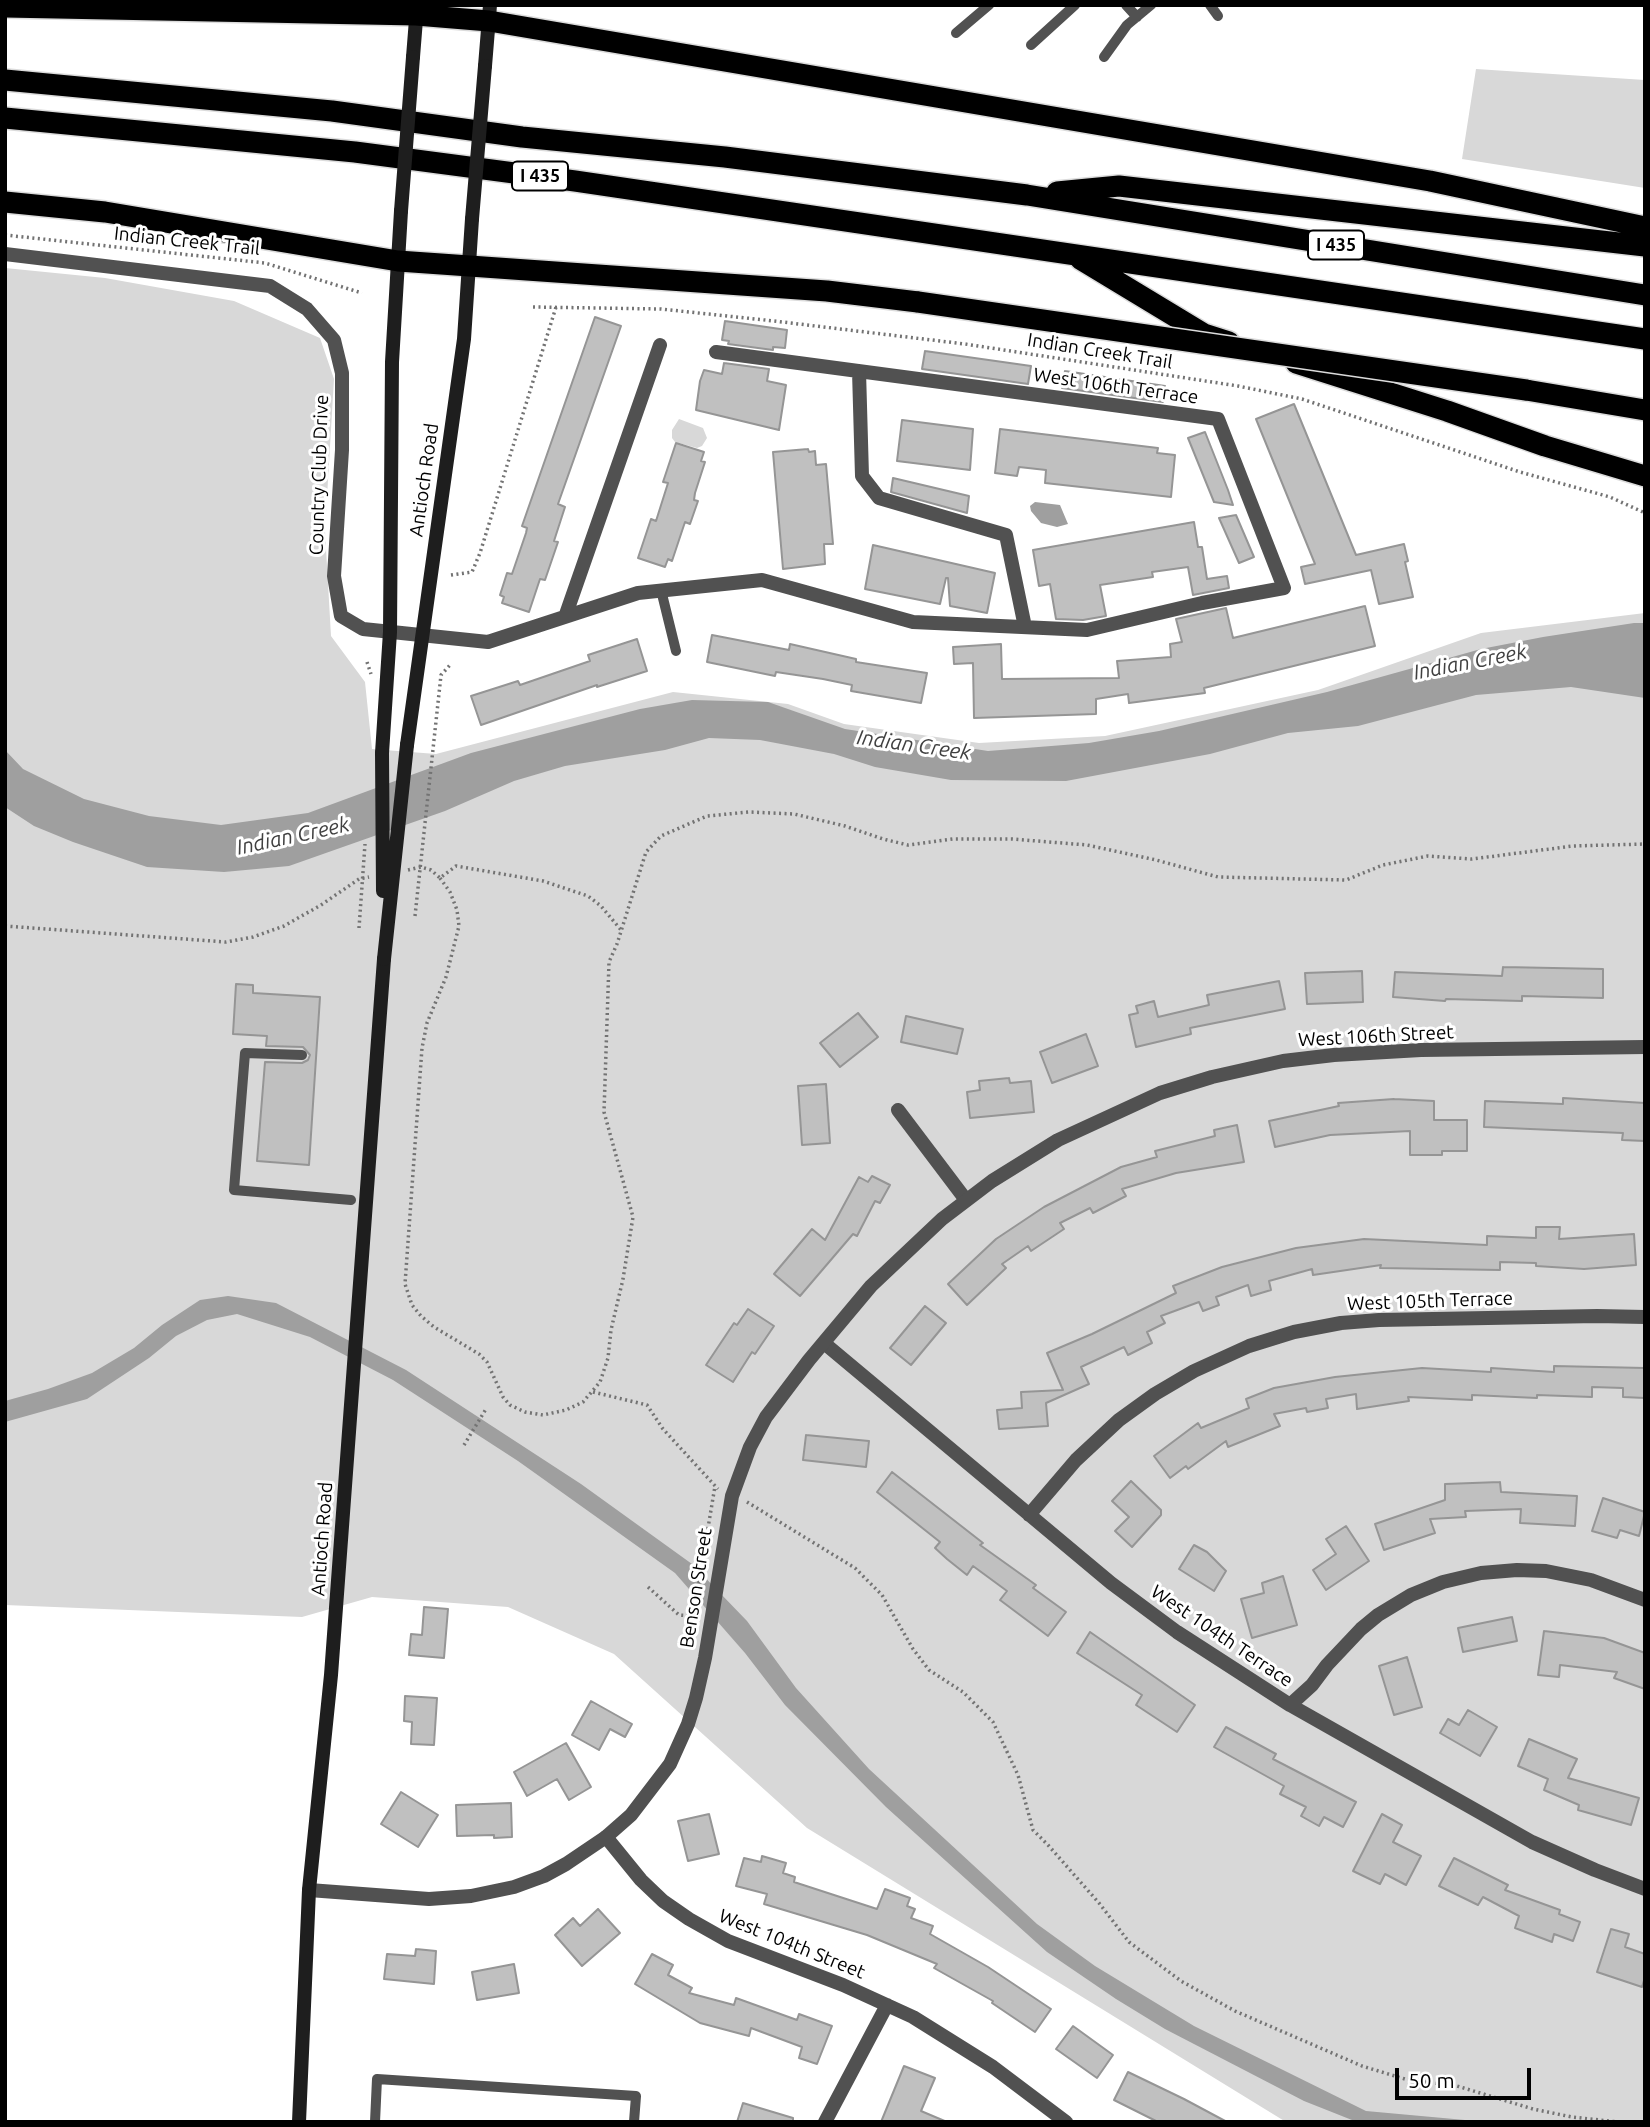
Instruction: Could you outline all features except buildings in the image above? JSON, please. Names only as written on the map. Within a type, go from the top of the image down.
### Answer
[{"type":"highway","points":[[5,7],[489,13],[1430,181],[1645,227]]},
{"type":"highway","name":"I 435","points":[[5,80],[332,111],[522,137],[739,159],[1027,195],[1645,295]]},
{"type":"highway","name":"I 435","points":[[5,118],[355,152],[575,181],[1645,339]]},
{"type":"highway","points":[[1027,195],[1119,186],[1645,246]]},
{"type":"highway","points":[[5,202],[105,212],[398,261],[827,291],[918,302],[1526,390],[1645,410]]},
{"type":"highway","points":[[1072,254],[1204,334],[1645,476]]},
{"type":"main road","name":"Antioch Road","points":[[384,959],[382,753],[390,632],[390,416],[401,211],[416,10]]},
{"type":"main road","name":"Antioch Road","points":[[299,2122],[309,1889],[331,1675],[384,959],[421,635],[464,339],[489,13]]},
{"type":"street","name":"Country Club Drive","points":[[5,254],[270,286],[307,309],[334,340],[342,373],[342,450],[334,576],[341,615],[363,629],[390,632]]},
{"type":"street","points":[[565,617],[660,345]]},
{"type":"street","name":"West 106th Terrace","points":[[390,632],[488,642],[638,593],[762,580],[914,622],[1087,630],[1202,603],[1284,588],[1218,419],[716,352]]},
{"type":"street","points":[[859,371],[862,476],[878,498],[1006,536],[1025,627]]},
{"type":"street","name":"West 106th Street","points":[[824,1343],[871,1286],[914,1244],[966,1200],[1058,1140],[1160,1093],[1212,1077],[1283,1061],[1334,1055],[1422,1050],[1645,1047]]},
{"type":"street","points":[[898,1110],[966,1200]]},
{"type":"street","name":"West 105th Terrace","points":[[1029,1515],[1076,1460],[1119,1420],[1194,1371],[1249,1346],[1294,1332],[1340,1323],[1379,1320],[1645,1317]]},
{"type":"street","name":"Benson Street","points":[[606,1837],[631,1815],[658,1782],[670,1764],[688,1724],[705,1658],[732,1496],[750,1447],[766,1417],[824,1343]]},
{"type":"street","name":"West 104th Terrace","points":[[824,1343],[1111,1583],[1177,1632],[1290,1705],[1532,1842],[1645,1889]]},
{"type":"street","points":[[1290,1705],[1312,1685],[1361,1629],[1378,1615],[1411,1595],[1443,1583],[1481,1573],[1546,1571],[1591,1580],[1645,1600]]},
{"type":"street","points":[[309,1889],[429,1899],[471,1896],[514,1887],[544,1876],[606,1837]]},
{"type":"street","name":"West 104th Street","points":[[606,1837],[641,1880],[663,1901],[689,1919],[728,1941],[843,1985],[934,2029],[981,2059],[1066,2122]]},
{"type":"street","points":[[825,2122],[887,2005]]},
{"type":"lane","points":[[956,33],[989,5]]},
{"type":"lane","points":[[1031,45],[1075,5]]},
{"type":"lane","points":[[1126,5],[1137,17]]},
{"type":"lane","points":[[1104,57],[1127,25],[1151,5]]},
{"type":"lane","points":[[1210,5],[1218,16]]},
{"type":"lane","points":[[661,590],[676,651]]},
{"type":"lane","points":[[302,1055],[245,1053],[234,1190],[351,1200]]},
{"type":"lane","points":[[375,2122],[377,2079],[636,2096],[634,2122]]},
{"type":"path","name":"Indian Creek Trail","points":[[5,235],[265,263],[362,293]]},
{"type":"path","name":"Indian Creek Trail","points":[[533,307],[661,309],[774,321],[965,344],[1238,386],[1302,399],[1507,468],[1610,497],[1645,513]]},
{"type":"path","points":[[452,575],[472,572],[480,553],[556,307]]},
{"type":"path","points":[[415,916],[441,675],[450,665]]},
{"type":"path","points":[[421,867],[431,870],[450,892],[459,926],[446,977],[427,1023],[422,1048],[405,1284],[407,1294],[421,1316],[487,1362],[510,1405],[525,1412],[543,1415],[566,1410],[583,1402],[600,1382],[607,1358],[633,1217],[604,1112],[609,962],[646,852],[661,836],[707,816],[749,812],[794,814],[908,845],[953,839],[1012,839],[1087,845],[1218,877],[1346,880],[1383,865],[1428,856],[1472,859],[1573,846],[1645,844]]},
{"type":"path","points":[[440,878],[456,866],[544,881],[587,896],[601,906],[621,930]]},
{"type":"path","points":[[5,926],[226,942],[253,937],[299,919],[359,879]]},
{"type":"path","points":[[593,1392],[647,1405],[663,1429],[719,1490],[855,1568],[881,1595],[913,1649],[929,1670],[962,1692],[993,1722],[1018,1775],[1033,1830],[1129,1942],[1181,1981],[1235,2011],[1362,2066],[1408,2080],[1457,2086],[1533,2109],[1618,2122]]},
{"type":"path","points":[[464,1445],[486,1409]]},
{"type":"path","points":[[648,1587],[679,1615],[694,1616],[715,1486]]},
{"type":"shaded area","points":[[1476,69],[1645,80],[1645,188],[1462,159]]},
{"type":"shaded area","points":[[5,268],[105,278],[234,301],[320,338],[334,379],[325,531],[331,636],[365,682],[372,749],[436,754],[673,692],[788,704],[844,724],[979,743],[1105,736],[1318,690],[1481,633],[1645,613],[1645,2122],[1286,2122],[807,1828],[614,1654],[508,1607],[372,1597],[302,1617],[5,1605]]},
{"type":"shaded area","points":[[679,419],[703,428],[707,438],[702,446],[697,448],[675,442],[672,430]]},
{"type":"water","points":[[1035,502],[1060,505],[1068,524],[1057,527],[1041,523],[1031,511],[1030,506]]},
{"type":"water","name":"Indian Creek","points":[[1645,623],[1645,698],[1571,687],[1476,695],[1358,726],[1288,733],[1210,754],[1066,781],[951,780],[875,767],[834,754],[760,740],[709,738],[665,750],[565,766],[514,781],[445,811],[289,866],[224,872],[147,867],[34,826],[5,807],[5,750],[23,769],[84,799],[149,816],[221,825],[308,813],[471,753],[640,709],[692,700],[768,702],[845,729],[988,751],[1089,743],[1159,731],[1327,692],[1481,649]]},
{"type":"water","points":[[228,1296],[276,1303],[406,1370],[581,1484],[692,1564],[747,1621],[796,1688],[869,1769],[1037,1924],[1095,1966],[1194,2026],[1366,2111],[1487,2122],[1357,2122],[1304,2101],[1165,2029],[1116,1999],[1047,1952],[886,1807],[785,1705],[745,1653],[675,1573],[518,1461],[393,1380],[310,1337],[237,1314],[207,1320],[176,1336],[149,1358],[87,1399],[5,1422],[5,1401],[92,1373],[134,1348],[162,1325],[200,1300]]}]
